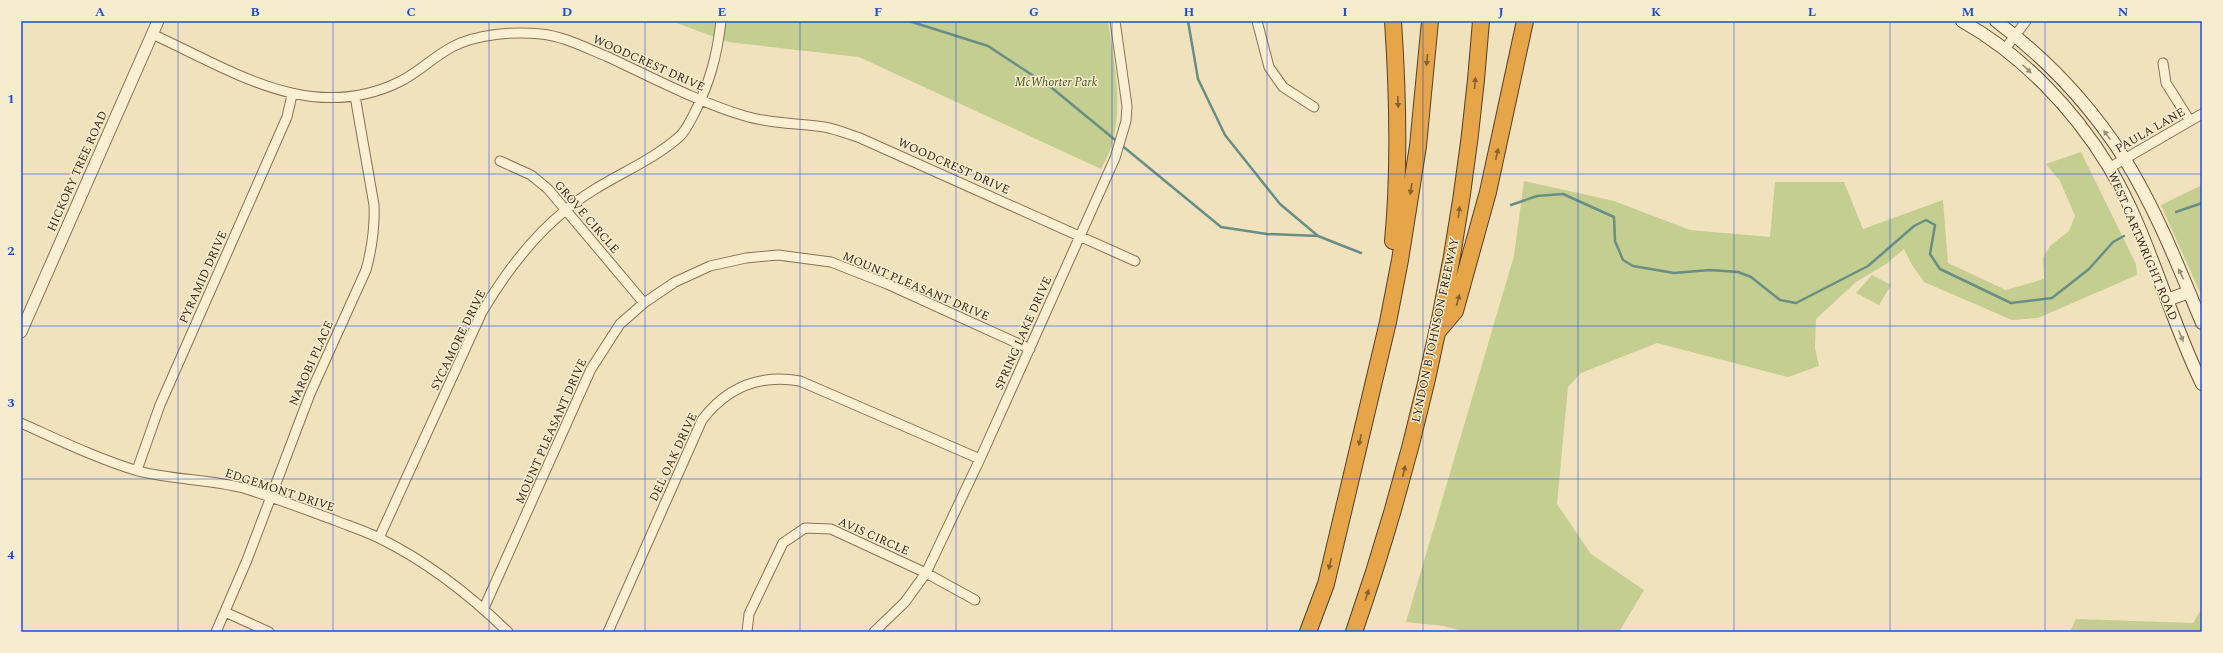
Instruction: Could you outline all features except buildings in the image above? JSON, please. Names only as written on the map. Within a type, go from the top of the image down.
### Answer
[{"type":"highway","points":[[1365,417],[1391,260],[1396,204],[1399,137],[1393,21]]},
{"type":"highway","points":[[1308,632],[1326,584],[1400,260],[1418,146],[1430,21]]},
{"type":"highway","name":"LYNDON B JOHNSON FREEWAY","points":[[1354,632],[1385,537],[1404,472],[1437,333],[1465,172],[1481,21]]},
{"type":"highway","points":[[1437,333],[1455,311],[1491,178],[1525,21]]},
{"type":"main road","name":"WEST CARTWRIGHT ROAD","points":[[1962,21],[1985,34],[2005,49],[2050,91],[2078,122],[2109,168],[2134,220],[2202,384]]},
{"type":"main road","name":"WEST CARTWRIGHT ROAD","points":[[1996,21],[2015,35],[2061,77],[2090,110],[2124,158],[2152,211],[2202,323]]},
{"type":"main road","points":[[2167,300],[2189,292]]},
{"type":"street","name":"HICKORY TREE ROAD","points":[[21,332],[158,21]]},
{"type":"street","name":"SYCAMORE DRIVE","points":[[379,538],[486,306],[496,288],[529,248],[566,209],[681,136],[701,99],[714,68],[721,21]]},
{"type":"street","name":"SPRING LAKE DRIVE","points":[[874,632],[905,602],[926,573],[980,459],[1115,158],[1126,121],[1126,93],[1115,21]]},
{"type":"street","points":[[1257,21],[1269,67],[1283,87],[1314,107]]},
{"type":"street","points":[[2005,49],[2026,21]]},
{"type":"street","name":"WOODCREST DRIVE","points":[[152,34],[270,88],[292,95],[327,99],[355,96],[378,91],[398,83],[453,47],[504,33],[543,34],[576,43],[701,99],[745,116],[825,128],[860,138],[1135,261]]},
{"type":"street","points":[[2163,63],[2166,83],[2190,121]]},
{"type":"street","name":"PYRAMID DRIVE","points":[[137,470],[160,405],[287,117],[292,95]]},
{"type":"street","name":"NAROBI PLACE","points":[[216,632],[271,498],[310,394],[366,270],[371,252],[374,205],[355,96]]},
{"type":"street","name":"PAULA LANE","points":[[2109,168],[2202,114]]},
{"type":"street","name":"GROVE CIRCLE","points":[[500,161],[531,175],[566,209],[644,303]]},
{"type":"street","name":"MOUNT PLEASANT DRIVE","points":[[484,608],[591,369],[620,324],[644,303],[675,282],[710,266],[746,258],[778,255],[831,262],[887,284],[1030,348]]},
{"type":"street","name":"DEL OAK DRIVE","points":[[608,632],[702,420],[714,403],[740,386],[780,378],[800,381],[980,459]]},
{"type":"street","name":"EDGEMONT DRIVE","points":[[21,422],[82,450],[137,470],[158,476],[210,480],[244,488],[379,538],[421,563],[484,608],[508,632]]},
{"type":"street","name":"AVIS CIRCLE","points":[[747,632],[749,614],[783,542],[805,528],[831,529],[926,573],[975,600]]},
{"type":"street","points":[[225,612],[269,632]]},
{"type":"green space","name":"McWhorter Park","points":[[671,21],[1108,21],[1116,77],[1117,115],[1114,134],[1109,152],[1101,169],[859,57],[728,42]]},
{"type":"green space","points":[[2081,152],[2136,264],[2137,275],[2038,318],[2012,320],[1924,282],[1912,265],[1904,249],[1886,264],[1856,282],[1816,319],[1815,348],[1819,366],[1788,377],[1657,343],[1581,373],[1568,387],[1557,504],[1591,554],[1644,590],[1619,632],[1466,632],[1444,626],[1406,622],[1514,256],[1524,181],[1614,201],[1690,230],[1770,237],[1775,182],[1844,182],[1863,229],[1943,200],[1948,263],[2006,290],[2044,279],[2043,258],[2050,246],[2069,231],[2075,216],[2060,181],[2046,164]]},
{"type":"green space","points":[[2202,185],[2202,297],[2161,205]]},
{"type":"green space","points":[[1872,275],[1891,285],[1879,305],[1856,293]]},
{"type":"green space","points":[[2202,608],[2202,632],[2070,632],[2076,619],[2193,623]]},
{"type":"waterway","points":[[909,21],[988,46],[1052,88],[1221,227],[1267,234],[1318,236]]},
{"type":"waterway","points":[[1188,21],[1198,79],[1225,135],[1280,204],[1318,236],[1361,253]]},
{"type":"waterway","points":[[1511,205],[1537,196],[1563,194],[1614,217],[1615,241],[1623,260],[1633,266],[1674,273],[1710,270],[1738,272],[1751,277],[1780,300],[1796,303],[1868,266],[1914,226],[1926,220],[1935,225],[1930,254],[1940,269],[2011,303],[2052,298],[2089,269],[2113,242],[2124,236]]},
{"type":"waterway","points":[[2176,212],[2202,203]]}]
